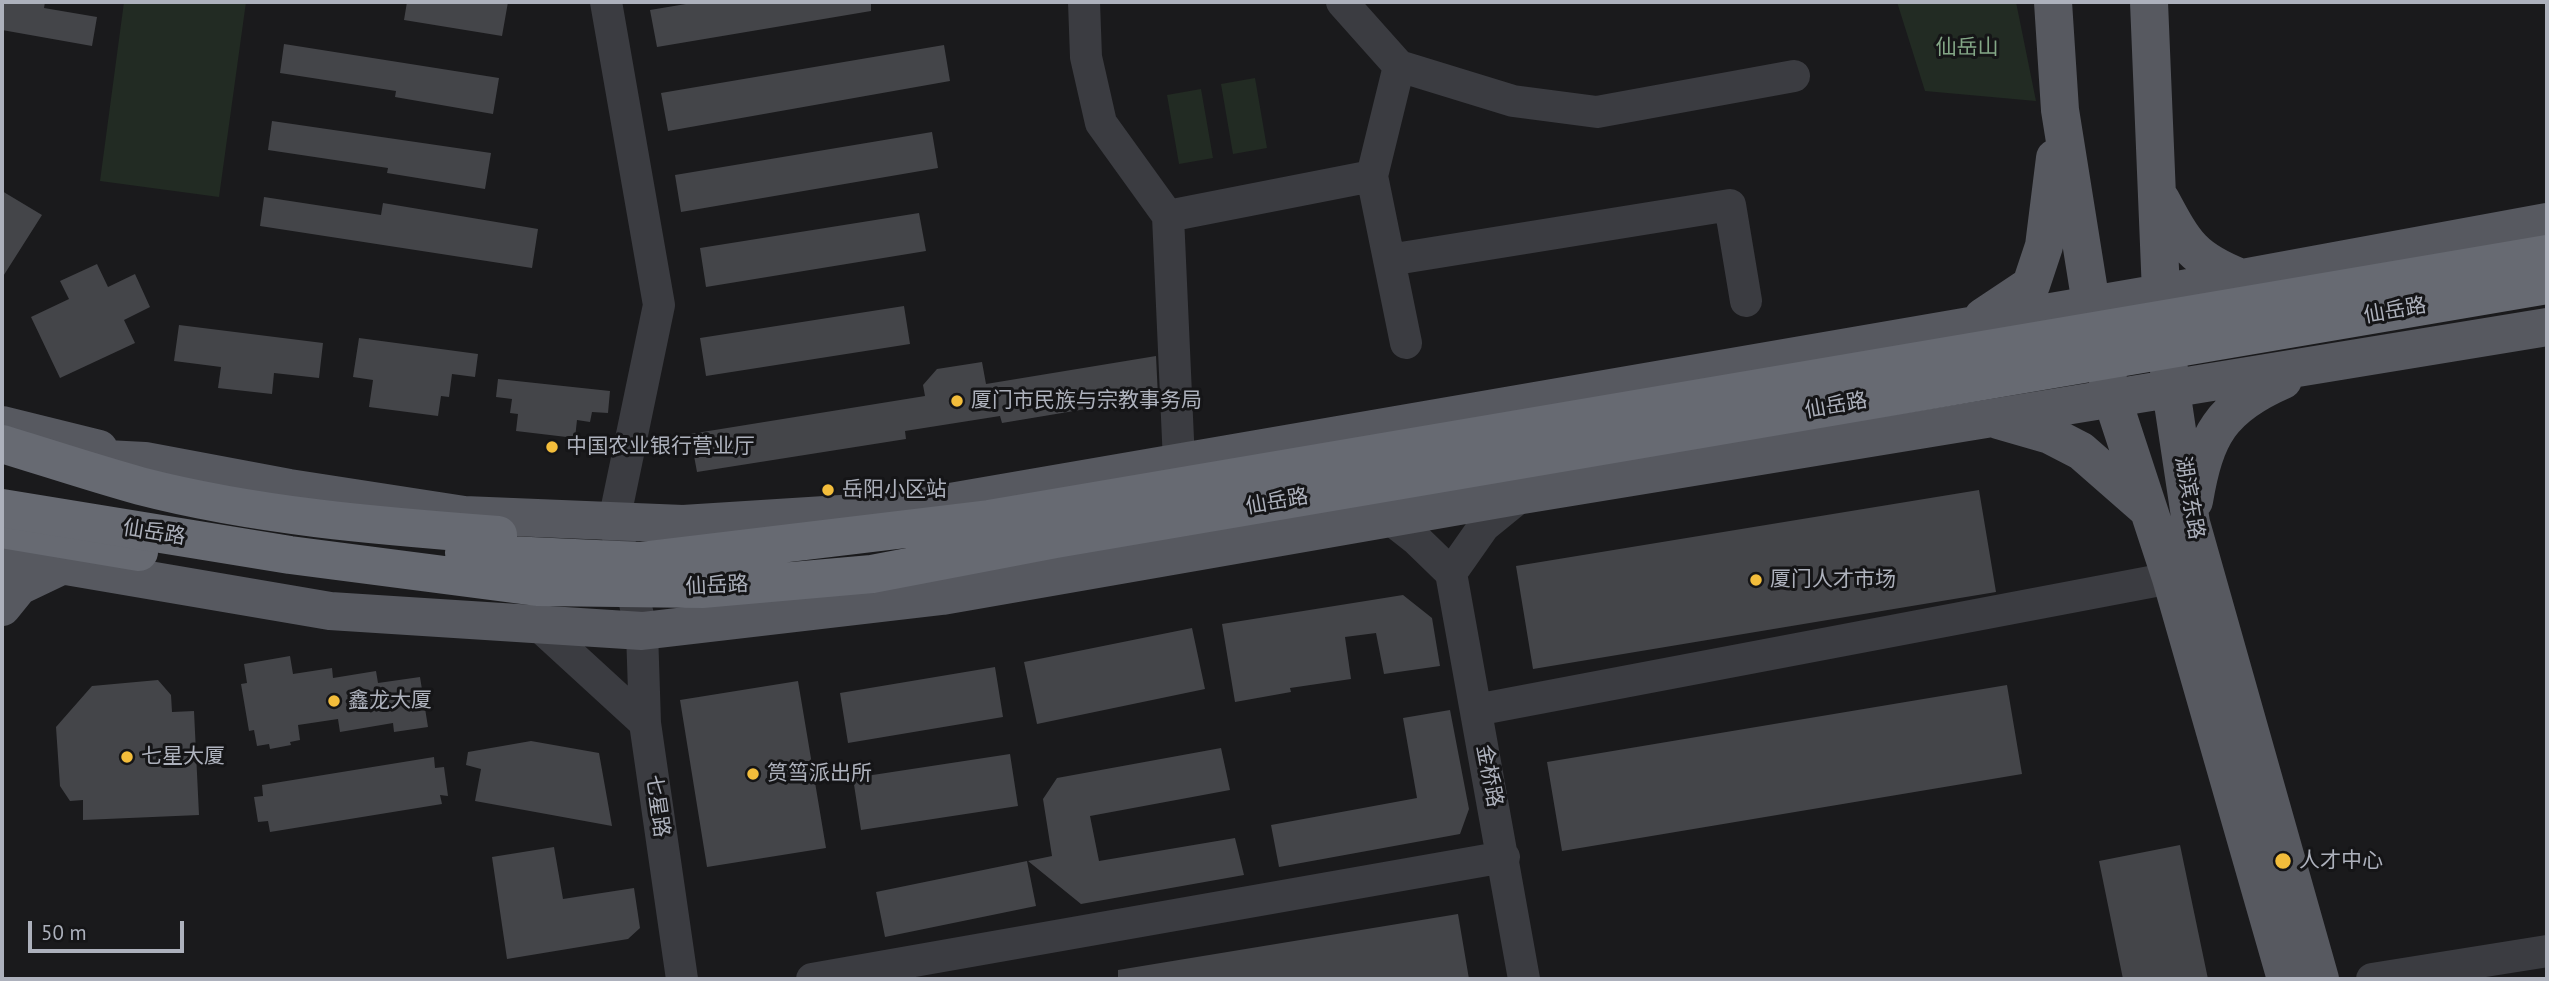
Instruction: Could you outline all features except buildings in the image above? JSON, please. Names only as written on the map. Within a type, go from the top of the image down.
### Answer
[{"type":"highway","name":"仙岳路","points":[[2,481],[240,525],[494,556],[640,561],[989,519],[2547,254]]},
{"type":"highway","name":"仙岳路","points":[[2,508],[537,606],[872,575],[1055,539],[2547,285]]},
{"type":"highway","points":[[2,444],[141,486],[265,511],[384,525],[573,541],[808,541]]},
{"type":"highway","points":[[2,515],[134,531]]},
{"type":"highway","points":[[2,529],[279,572],[482,595],[537,606]]},
{"type":"main road","points":[[2053,2],[2060,110],[2091,304]]},
{"type":"main road","name":"湖滨东路","points":[[2149,2],[2161,293],[2171,390],[2191,523],[2320,979]]},
{"type":"main road","points":[[1970,326],[2031,285],[2044,246],[2060,110]]},
{"type":"main road","points":[[2158,194],[2181,238],[2210,266],[2241,278]]},
{"type":"main road","points":[[2,425],[145,461],[464,515],[683,524],[904,510],[2161,293],[2547,222]]},
{"type":"main road","name":"湖滨东路","points":[[2091,304],[2112,398],[2171,579],[2286,979]]},
{"type":"main road","points":[[2,555],[330,611],[537,606],[642,631],[942,596],[1522,495],[2547,327]]},
{"type":"main road","points":[[2191,523],[2200,468],[2217,426],[2249,395],[2314,366]]},
{"type":"main road","points":[[1989,418],[2050,435],[2081,451],[2146,508]]},
{"type":"main road","points":[[2,454],[145,461]]},
{"type":"main road","points":[[2,607],[19,586],[62,565]]},
{"type":"street","points":[[606,2],[659,305],[614,521]]},
{"type":"street","points":[[1084,2],[1086,57],[1101,123],[1168,216],[1179,463]]},
{"type":"street","points":[[1342,2],[1399,66],[1513,101],[1597,112],[1794,76]]},
{"type":"street","points":[[1399,66],[1372,176],[1406,343]]},
{"type":"street","points":[[1168,216],[1372,176]]},
{"type":"street","points":[[1389,260],[1730,205],[1746,301]]},
{"type":"street","points":[[1389,518],[1418,540],[1451,573],[1484,526],[1522,495]]},
{"type":"street","name":"七星路","points":[[614,521],[642,631],[645,723],[682,979]]},
{"type":"street","name":"金桥路","points":[[1451,573],[1524,979]]},
{"type":"street","points":[[1476,710],[2171,579]]},
{"type":"street","points":[[537,606],[645,723]]},
{"type":"street","points":[[812,979],[1504,857]]},
{"type":"street","points":[[2372,979],[2547,951]]},
{"type":"green space","points":[[124,2],[246,2],[219,197],[100,181]]},
{"type":"green space","name":"仙岳山","points":[[1897,2],[2016,2],[2036,101],[1925,91]]},
{"type":"green space","points":[[1255,78],[1267,148],[1233,154],[1221,84]]},
{"type":"green space","points":[[1201,89],[1213,158],[1179,164],[1167,95]]},
{"type":"place","name":"厦门市民族与宗教事务局","points":[[957,401]]},
{"type":"place","name":"中国农业银行营业厅","points":[[552,447]]},
{"type":"place","name":"岳阳小区站","points":[[828,490]]},
{"type":"place","name":"厦门人才市场","points":[[1756,580]]},
{"type":"place","name":"鑫龙大厦","points":[[334,701]]},
{"type":"place","name":"七星大厦","points":[[127,757]]},
{"type":"place","name":"筼筜派出所","points":[[753,774]]},
{"type":"place","name":"人才中心","points":[[2283,861]]}]
